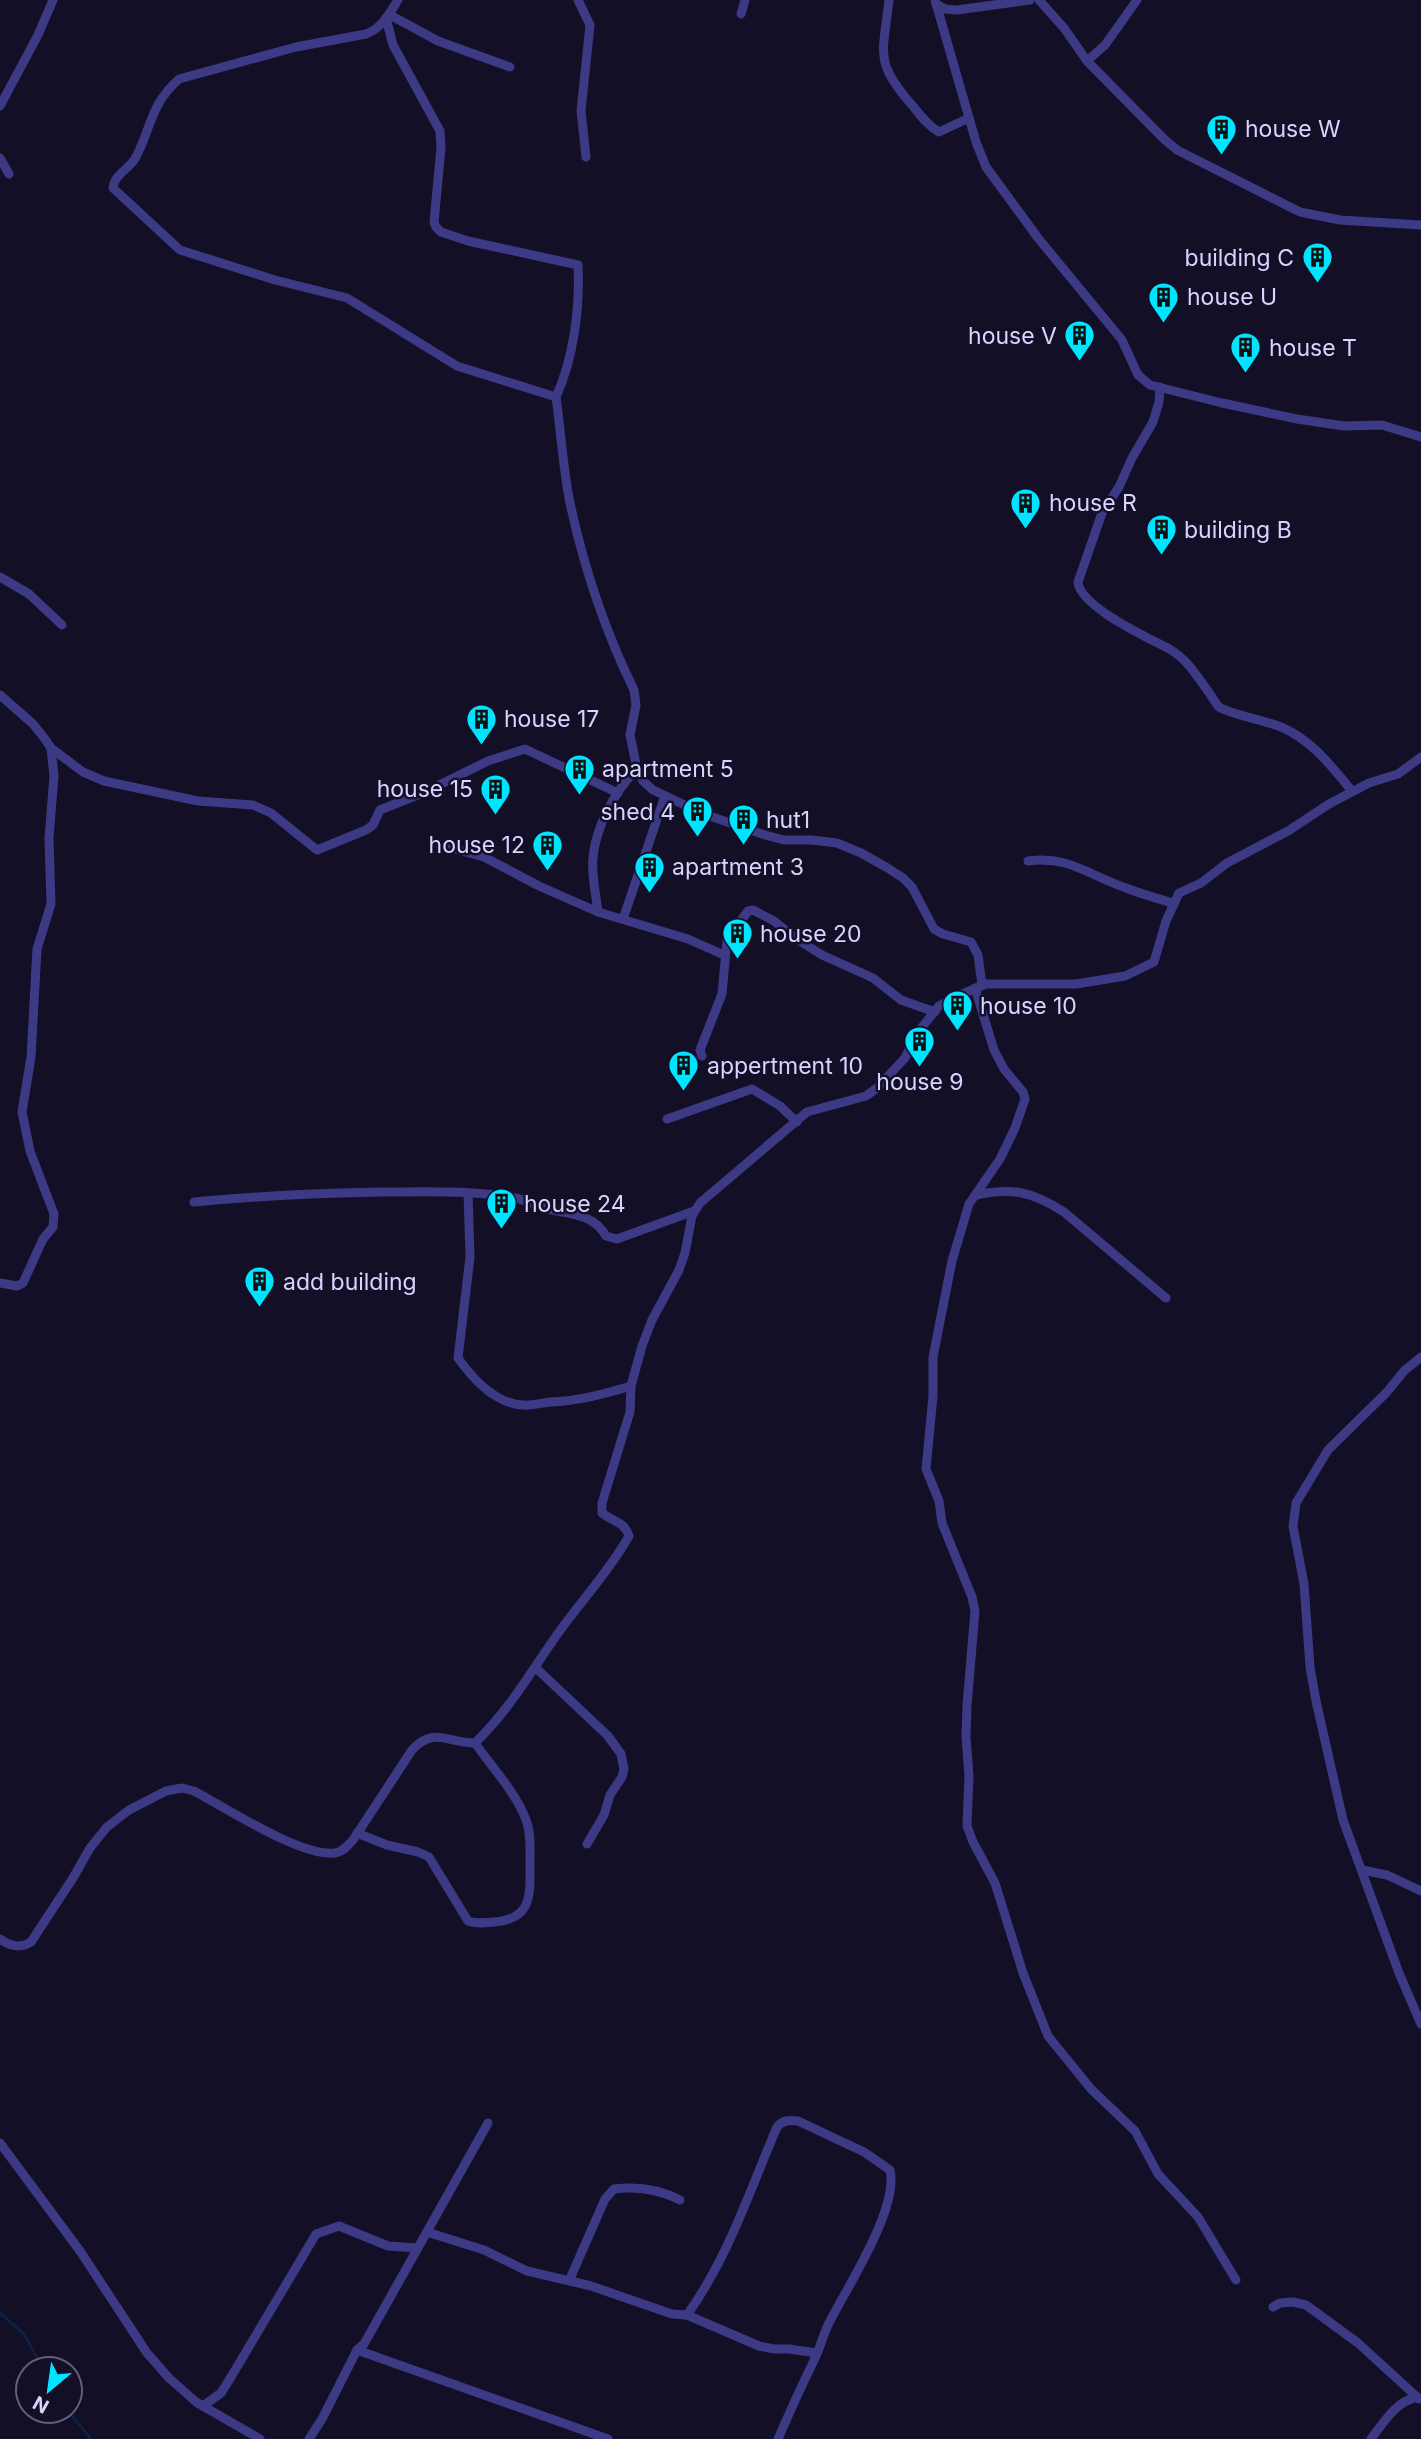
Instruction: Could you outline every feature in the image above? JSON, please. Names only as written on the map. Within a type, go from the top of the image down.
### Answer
[{"type":"street","points":[[0,106],[38,35],[53,0]]},
{"type":"street","points":[[398,0],[376,29],[366,34],[296,47],[179,79],[156,107],[135,159],[114,181],[113,188],[180,250],[275,281],[347,298],[457,366],[556,397]]},
{"type":"street","points":[[578,0],[590,25],[581,111],[586,157]]},
{"type":"street","points":[[741,14],[745,0]]},
{"type":"street","points":[[889,0],[883,57],[894,85],[939,132],[969,118]]},
{"type":"street","points":[[935,2],[945,9],[957,10],[1030,0]]},
{"type":"street","points":[[1039,0],[1064,28],[1087,61],[1171,145],[1198,162],[1300,212],[1340,220],[1421,225]]},
{"type":"street","points":[[1087,61],[1105,45],[1137,0]]},
{"type":"street","points":[[935,2],[986,167],[1009,201],[1122,340],[1138,375],[1150,385],[1222,403],[1344,426],[1382,425],[1421,437]]},
{"type":"street","points":[[388,16],[438,41],[510,67]]},
{"type":"street","points":[[388,16],[393,45],[440,131],[441,148],[434,222],[436,228],[468,241],[578,264],[579,285],[572,340],[563,383],[556,397],[570,500],[581,552],[634,690],[636,705],[630,735],[636,769],[643,781],[653,790],[704,814],[774,838],[837,843],[861,853],[895,872],[912,887],[934,929],[971,942],[978,955],[979,987],[994,1050],[1025,1099],[1000,1159],[969,1204],[958,1238],[943,1319],[936,1339],[933,1406],[926,1469],[939,1501],[942,1523],[972,1597],[975,1611],[967,1705],[967,1826],[995,1883],[1023,1973],[1048,2036],[1091,2089],[1135,2130],[1158,2174],[1198,2217],[1236,2280]]},
{"type":"street","points":[[0,158],[9,174]]},
{"type":"street","points":[[1160,387],[1153,422],[1119,487],[1102,513],[1078,582],[1078,590],[1134,631],[1173,651],[1191,667],[1220,707],[1282,728],[1303,740],[1322,755],[1352,791]]},
{"type":"street","points":[[0,578],[29,594],[62,625]]},
{"type":"street","points":[[0,695],[33,724],[51,748],[83,772],[104,781],[198,801],[253,805],[271,813],[317,850],[366,830],[375,821],[380,810],[425,792],[488,761],[525,749],[618,793]]},
{"type":"street","points":[[0,1283],[17,1286],[23,1283],[43,1239],[53,1227],[54,1214],[30,1151],[22,1112],[31,1056],[37,949],[51,904],[50,838],[54,776],[51,748]]},
{"type":"street","points":[[194,1202],[328,1193],[468,1193],[515,1198],[541,1208],[579,1215],[602,1228],[606,1236],[617,1239],[694,1211],[751,1158],[807,1112],[866,1096],[905,1058],[918,1032],[939,1006],[979,987],[1076,984],[1125,976],[1154,962],[1172,903],[1179,893],[1201,883],[1227,863],[1288,831],[1352,791],[1398,774],[1421,757]]},
{"type":"street","points":[[598,912],[593,858],[603,823],[618,793],[636,769]]},
{"type":"street","points":[[623,919],[665,796]]},
{"type":"street","points":[[444,846],[484,857],[539,886],[598,912],[688,939],[724,955]]},
{"type":"street","points":[[1028,861],[1046,858],[1061,860],[1125,888],[1172,903]]},
{"type":"street","points":[[702,1056],[700,1050],[722,994],[727,940],[748,911],[753,910],[774,921],[794,938],[822,955],[873,978],[901,1000],[935,1012]]},
{"type":"street","points":[[667,1119],[752,1089],[797,1122]]},
{"type":"street","points":[[976,1195],[1008,1190],[1030,1194],[1047,1201],[1064,1212],[1166,1298]]},
{"type":"street","points":[[468,1193],[470,1257],[458,1358],[473,1377],[487,1391],[510,1403],[523,1405],[577,1401],[631,1386]]},
{"type":"street","points":[[0,1939],[18,1946],[32,1942],[89,1848],[107,1827],[129,1810],[166,1791],[182,1788],[194,1791],[289,1841],[310,1849],[337,1853],[358,1833],[421,1740],[432,1735],[463,1743],[475,1743],[496,1723],[629,1536],[622,1524],[610,1520],[602,1513],[601,1503],[629,1412],[631,1386],[642,1346],[652,1320],[679,1270],[694,1211]]},
{"type":"street","points":[[1421,1357],[1404,1371],[1387,1392],[1328,1450],[1308,1479],[1294,1510],[1293,1526],[1304,1584],[1310,1667],[1343,1820],[1399,1973],[1421,2024]]},
{"type":"street","points":[[537,1668],[608,1736],[621,1754],[624,1769],[622,1777],[610,1795],[604,1815],[587,1844]]},
{"type":"street","points":[[358,1833],[429,1857],[468,1921],[477,1924],[503,1922],[519,1916],[526,1909],[530,1891],[527,1822],[520,1805],[475,1743]]},
{"type":"street","points":[[1363,1870],[1387,1875],[1421,1891]]},
{"type":"street","points":[[687,2315],[726,2250],[777,2126],[787,2120],[798,2121],[864,2152],[890,2170],[892,2179],[879,2229],[829,2322],[779,2439]]},
{"type":"street","points":[[309,2439],[357,2350],[363,2344],[488,2123]]},
{"type":"street","points":[[0,2143],[80,2251],[147,2353],[183,2392],[260,2439]]},
{"type":"street","points":[[569,2281],[605,2199],[614,2189],[628,2187],[663,2191],[680,2200]]},
{"type":"street","points":[[203,2406],[221,2393],[316,2234],[339,2226],[388,2246],[418,2248]]},
{"type":"street","points":[[427,2232],[484,2250],[527,2270],[591,2286],[672,2315],[687,2315],[759,2346],[817,2353]]},
{"type":"street","points":[[1273,2307],[1280,2303],[1293,2302],[1306,2305],[1358,2343],[1419,2398]]},
{"type":"street","points":[[357,2350],[608,2439]]},
{"type":"street","points":[[803,2353],[810,2367]]},
{"type":"street","points":[[1371,2439],[1398,2405],[1405,2400],[1419,2398]]},
{"type":"waterway","points":[[0,2313],[24,2334],[35,2355]]},
{"type":"waterway","points":[[80,2425],[91,2439]]},
{"type":"place","name":"house W","points":[[1222,156]]},
{"type":"place","name":"building C","points":[[1317,285]]},
{"type":"place","name":"house U","points":[[1164,324]]},
{"type":"place","name":"house V","points":[[1080,363]]},
{"type":"place","name":"house T","points":[[1246,375]]},
{"type":"place","name":"house R","points":[[1026,530]]},
{"type":"place","name":"building B","points":[[1161,557]]},
{"type":"place","name":"house 17","points":[[481,746]]},
{"type":"place","name":"apartment 5","points":[[579,796]]},
{"type":"place","name":"house 15","points":[[496,816]]},
{"type":"place","name":"shed 4","points":[[698,839]]},
{"type":"place","name":"hut1","points":[[743,847]]},
{"type":"place","name":"house 12","points":[[548,872]]},
{"type":"place","name":"apartment 3","points":[[649,894]]},
{"type":"place","name":"house 20","points":[[737,961]]},
{"type":"place","name":"house 10","points":[[957,1033]]},
{"type":"place","name":"house 9","points":[[920,1068]]},
{"type":"place","name":"appertment 10","points":[[684,1093]]},
{"type":"place","name":"house 24","points":[[501,1231]]},
{"type":"place","name":"add building","points":[[260,1309]]}]
